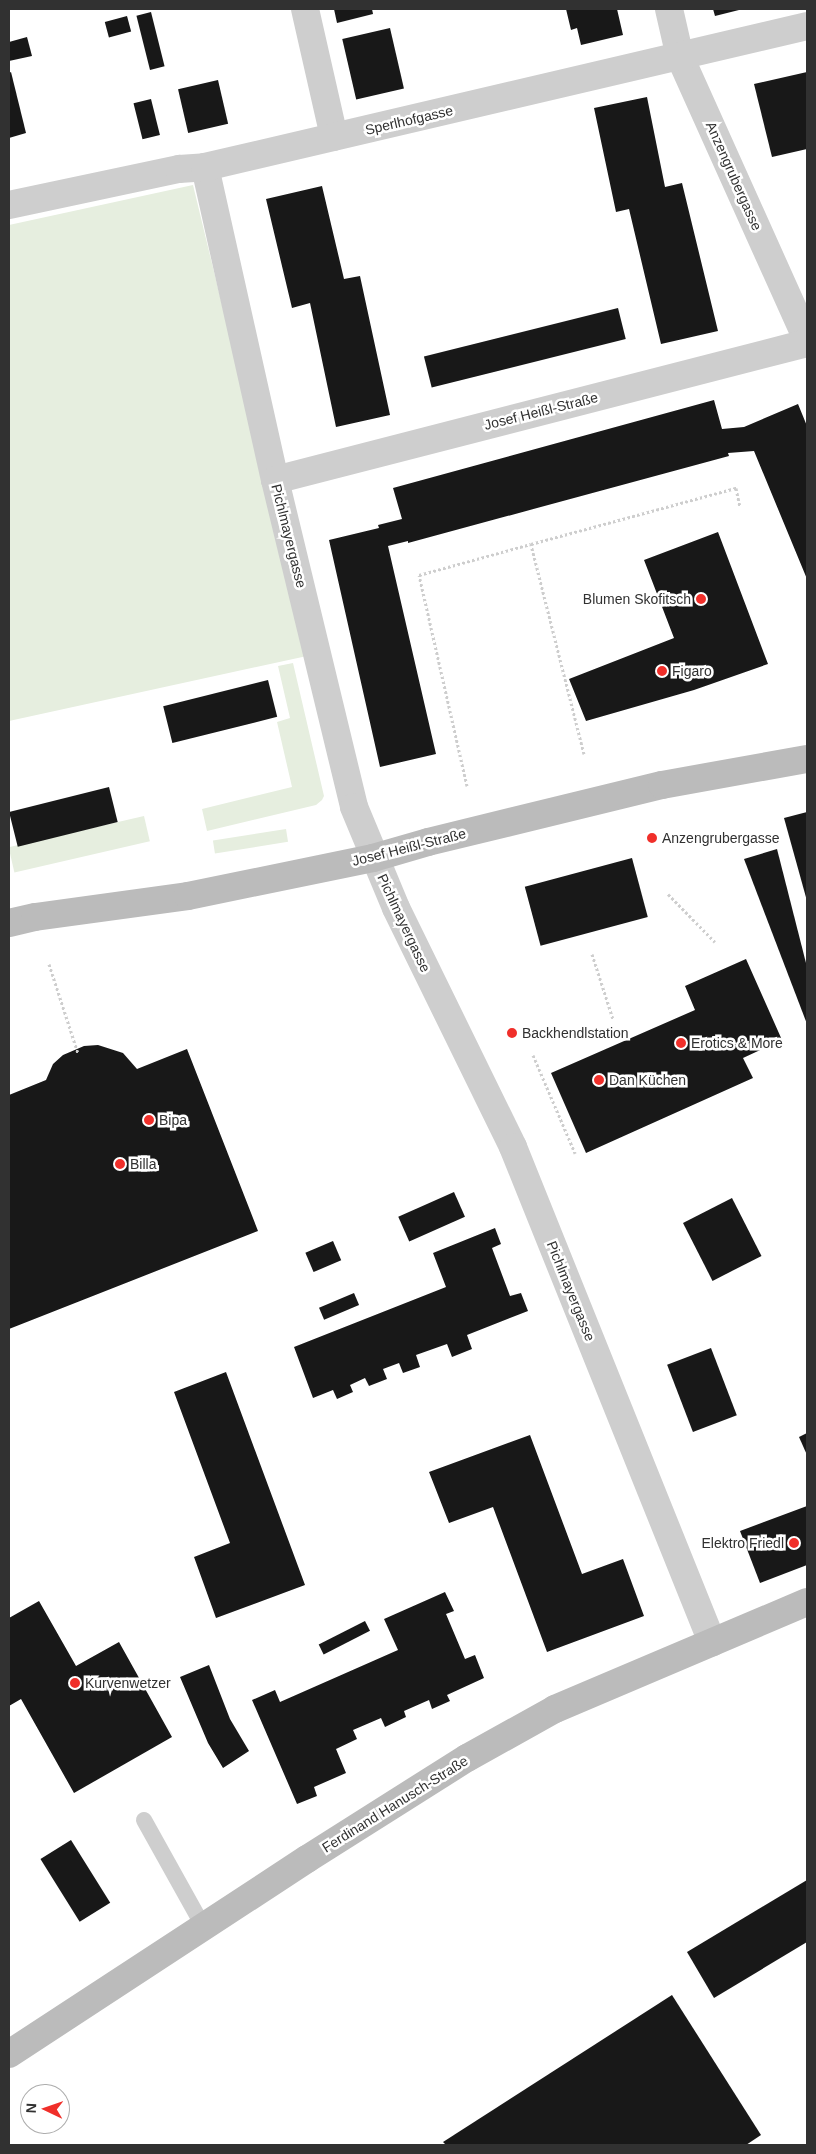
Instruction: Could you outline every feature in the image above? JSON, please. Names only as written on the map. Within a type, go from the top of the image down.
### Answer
[{"type":"street","points":[[305,9],[334,137]]},
{"type":"street","name":"Anzengrubergasse","points":[[669,9],[680,57],[807,341]]},
{"type":"street","name":"Sperlhofgasse","points":[[9,205],[179,169],[205,167],[807,26]]},
{"type":"street","name":"Pichlmayergasse","points":[[205,167],[275,480],[354,807],[373,858],[513,1147],[712,1642]]},
{"type":"street","name":"Josef Heißl-Straße","points":[[275,480],[807,341]]},
{"type":"street","name":"Josef Heißl-Straße","points":[[9,923],[35,917],[188,896],[373,858],[428,842],[662,786],[807,759]]},
{"type":"street","name":"Ferdinand Hanusch-Straße","points":[[9,2054],[202,1926],[416,1789],[539,1718],[807,1602]]},
{"type":"lane","points":[[144,1820],[202,1926]]},
{"type":"path","points":[[467,786],[419,574],[736,488],[740,507]]},
{"type":"path","points":[[531,544],[584,754]]},
{"type":"path","points":[[668,894],[715,942]]},
{"type":"path","points":[[592,954],[613,1019]]},
{"type":"path","points":[[49,964],[78,1053]]},
{"type":"path","points":[[533,1055],[575,1153]]},
{"type":"green space","points":[[193,185],[307,656],[9,721],[9,225]]},
{"type":"green space","points":[[293,663],[324,796],[322,800],[316,805],[207,831],[202,809],[292,787],[277,722],[290,718],[278,666]]},
{"type":"green space","points":[[144,816],[150,841],[14,873],[9,847]]},
{"type":"green space","points":[[286,829],[288,842],[215,853],[213,841]]},
{"type":"building","points":[[334,9],[372,9],[373,14],[337,23]]},
{"type":"building","points":[[566,9],[617,9],[623,35],[581,45],[577,28],[571,30]]},
{"type":"building","points":[[713,9],[743,9],[715,16]]},
{"type":"building","points":[[151,12],[165,66],[150,70],[136,16]]},
{"type":"building","points":[[127,16],[131,31],[109,37],[105,22]]},
{"type":"building","points":[[390,28],[404,88],[356,99],[342,39]]},
{"type":"building","points":[[27,37],[32,56],[9,61],[9,42]]},
{"type":"building","points":[[11,72],[26,133],[9,138],[9,73]]},
{"type":"building","points":[[807,72],[807,149],[772,157],[754,84]]},
{"type":"building","points":[[218,80],[228,124],[188,133],[178,89]]},
{"type":"building","points":[[647,97],[665,187],[682,183],[718,331],[661,344],[629,209],[616,212],[594,108]]},
{"type":"building","points":[[151,99],[160,135],[142,139],[134,103]]},
{"type":"building","points":[[322,186],[344,279],[360,276],[390,415],[336,427],[310,303],[292,308],[266,199]]},
{"type":"building","points":[[618,308],[626,339],[432,387],[424,356]]},
{"type":"building","points":[[714,400],[722,429],[744,427],[798,404],[807,426],[807,579],[754,451],[728,453],[729,456],[408,543],[408,541],[388,546],[436,754],[380,767],[329,540],[379,528],[378,525],[402,519],[393,488]]},
{"type":"building","name":"Blumen Skofitsch","points":[[718,532],[768,664],[694,690],[586,721],[569,679],[674,638],[644,560]]},
{"type":"building","points":[[268,680],[277,717],[172,743],[163,706]]},
{"type":"building","points":[[109,787],[118,822],[18,847],[9,812]]},
{"type":"building","points":[[807,812],[807,901],[784,818]]},
{"type":"building","points":[[777,849],[807,967],[807,1024],[744,859]]},
{"type":"building","points":[[632,858],[648,917],[541,946],[525,887]]},
{"type":"building","points":[[746,959],[782,1040],[743,1058],[753,1078],[586,1153],[551,1073],[695,1010],[685,986]]},
{"type":"building","name":"Billa","points":[[98,1045],[123,1053],[137,1069],[187,1049],[258,1231],[9,1329],[9,1095],[46,1080],[53,1064],[63,1055],[84,1046]]},
{"type":"building","points":[[454,1192],[465,1217],[409,1241],[398,1217]]},
{"type":"building","points":[[732,1198],[762,1256],[713,1281],[683,1223]]},
{"type":"building","points":[[495,1228],[501,1244],[492,1248],[510,1296],[521,1293],[528,1311],[467,1335],[472,1349],[452,1357],[447,1344],[416,1355],[420,1367],[403,1373],[399,1363],[383,1369],[387,1379],[369,1386],[365,1378],[350,1385],[353,1392],[337,1399],[333,1390],[313,1398],[294,1347],[446,1287],[433,1253]]},
{"type":"building","points":[[333,1241],[341,1260],[314,1272],[305,1253]]},
{"type":"building","points":[[354,1293],[359,1305],[324,1320],[319,1308]]},
{"type":"building","points":[[711,1348],[737,1415],[693,1432],[667,1365]]},
{"type":"building","points":[[226,1372],[305,1585],[216,1618],[194,1557],[230,1543],[174,1392]]},
{"type":"building","points":[[807,1433],[807,1455],[799,1437]]},
{"type":"building","points":[[530,1435],[582,1574],[623,1559],[644,1616],[547,1652],[493,1507],[449,1523],[429,1472]]},
{"type":"building","points":[[807,1506],[807,1565],[760,1583],[740,1531]]},
{"type":"building","points":[[445,1592],[454,1611],[446,1614],[465,1659],[475,1655],[484,1678],[447,1695],[450,1701],[432,1709],[429,1700],[404,1711],[406,1717],[385,1727],[381,1718],[353,1730],[357,1739],[336,1749],[346,1773],[314,1787],[317,1796],[297,1804],[252,1700],[275,1690],[280,1702],[398,1650],[384,1619]]},
{"type":"building","name":"Kurvenwetzer","points":[[39,1601],[76,1666],[119,1642],[172,1737],[74,1793],[21,1699],[9,1706],[9,1618]]},
{"type":"building","points":[[365,1621],[370,1631],[324,1654],[319,1645]]},
{"type":"building","points":[[209,1665],[230,1719],[249,1751],[223,1768],[208,1743],[180,1677]]},
{"type":"building","points":[[71,1840],[110,1903],[80,1922],[40,1859]]},
{"type":"building","points":[[807,1880],[807,1942],[714,1998],[687,1952]]},
{"type":"building","points":[[672,1995],[761,2135],[746,2145],[446,2145],[443,2142]]},
{"type":"place","name":"Blumen Skofitsch","points":[[701,599]]},
{"type":"place","name":"Figaro","points":[[662,671]]},
{"type":"place","name":"Anzengrubergasse","points":[[652,838]]},
{"type":"place","name":"Backhendlstation","points":[[512,1033]]},
{"type":"place","name":"Erotics & More","points":[[681,1043]]},
{"type":"place","name":"Dan Küchen","points":[[599,1080]]},
{"type":"place","name":"Bipa","points":[[149,1120]]},
{"type":"place","name":"Billa","points":[[120,1164]]},
{"type":"place","name":"Elektro Friedl","points":[[794,1543]]},
{"type":"place","name":"Kurvenwetzer","points":[[75,1683]]}]
